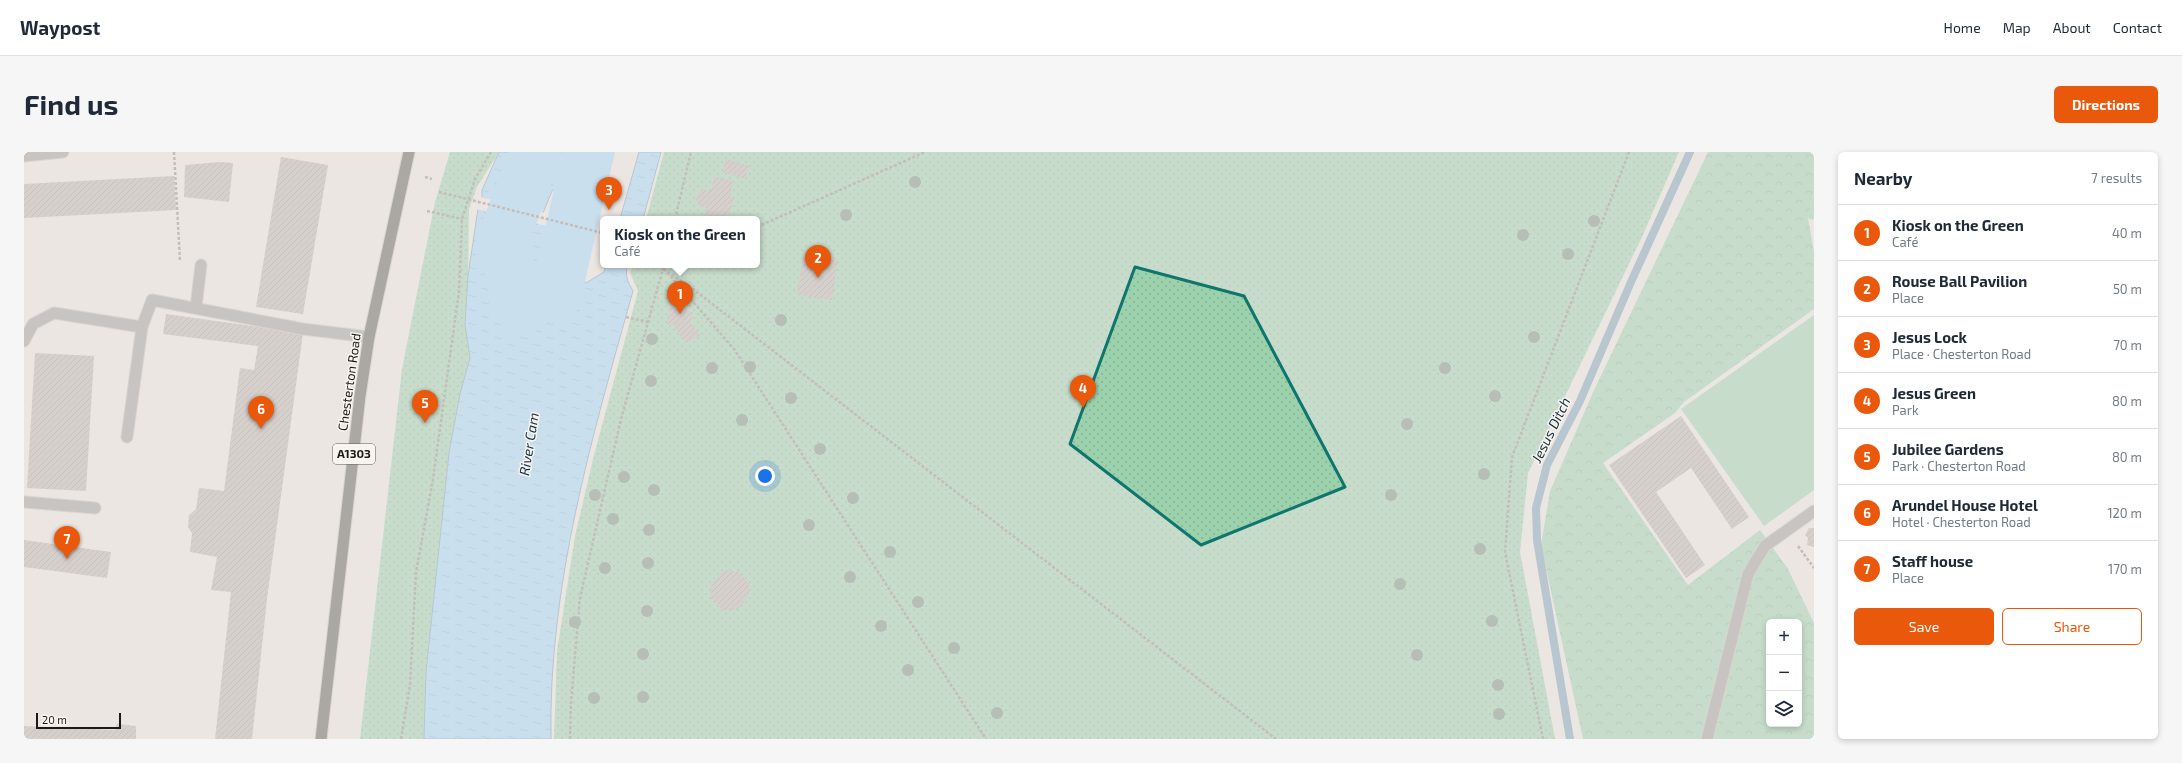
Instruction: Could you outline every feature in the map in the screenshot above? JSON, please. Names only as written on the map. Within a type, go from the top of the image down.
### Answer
[{"type":"main road","name":"Chesterton Road","points":[[321,739],[360,396],[369,337],[409,152]]},
{"type":"street","points":[[24,156],[63,152]]},
{"type":"street","points":[[196,307],[201,265]]},
{"type":"street","points":[[127,437],[142,327],[152,300],[196,307],[303,329],[369,337]]},
{"type":"street","points":[[24,341],[33,324],[54,313],[142,327]]},
{"type":"street","points":[[24,502],[95,508]]},
{"type":"street","points":[[1706,739],[1748,574],[1765,546],[1814,511]]},
{"type":"path","points":[[174,152],[180,262],[201,265]]},
{"type":"path","points":[[401,739],[410,685],[416,572],[433,479],[459,291],[462,219],[475,179],[491,152]]},
{"type":"path","points":[[676,216],[691,152]]},
{"type":"path","points":[[760,226],[925,152]]},
{"type":"path","points":[[1543,739],[1505,552],[1512,457],[1629,152]]},
{"type":"path","points":[[438,192],[600,232]]},
{"type":"path","points":[[427,211],[462,219]]},
{"type":"path","points":[[570,739],[571,702],[580,598],[621,418],[663,269]]},
{"type":"path","points":[[663,269],[734,349],[986,739]]},
{"type":"path","points":[[663,269],[700,293],[1276,739]]},
{"type":"path","points":[[626,317],[648,322]]},
{"type":"path","points":[[1787,530],[1814,568]]},
{"type":"highlighted area","points":[[1135,267],[1244,296],[1345,487],[1201,545],[1070,444]]},
{"type":"green space","points":[[450,152],[499,152],[477,187],[469,209],[468,299],[465,324],[470,358],[460,394],[449,453],[426,672],[424,739],[360,739],[402,369],[435,202]]},
{"type":"green space","points":[[664,152],[1679,152],[1642,237],[1528,473],[1520,552],[1555,739],[554,739],[557,651],[575,536],[594,455],[638,291],[630,273],[632,268],[760,268],[760,216],[647,216]]},
{"type":"green space","points":[[1708,152],[1814,152],[1814,192],[1808,218],[1814,252],[1814,309],[1684,402],[1675,413],[1603,463],[1688,585],[1760,530],[1788,569],[1814,623],[1814,739],[1583,739],[1541,545],[1550,491],[1595,388]]},
{"type":"green space","points":[[1814,192],[1814,218],[1813,220],[1808,218]]},
{"type":"green space","points":[[1814,315],[1814,490],[1764,526],[1681,409]]},
{"type":"water","points":[[499,152],[612,152],[592,223],[556,214],[560,192],[557,187],[552,191],[541,218],[504,238],[482,200],[482,190]]},
{"type":"water","points":[[639,152],[661,152],[644,216],[621,216]]},
{"type":"water","points":[[479,202],[502,242],[543,221],[591,234],[582,263],[580,276],[586,283],[604,272],[605,268],[627,268],[628,281],[633,291],[588,457],[565,569],[557,625],[552,682],[551,739],[424,739],[426,672],[449,453],[460,394],[470,358],[465,324],[468,276]]},
{"type":"pier","points":[[480,197],[546,213],[543,219],[592,232],[593,237],[476,209]]},
{"type":"building","points":[[281,157],[328,165],[303,314],[256,307]]},
{"type":"building","points":[[726,158],[749,166],[745,179],[722,172]]},
{"type":"building","points":[[220,162],[233,163],[229,202],[184,197],[185,165]]},
{"type":"building","points":[[174,176],[176,210],[24,218],[24,184]]},
{"type":"building","points":[[714,176],[733,181],[730,197],[734,198],[730,215],[705,216],[707,208],[699,207],[696,201],[698,193],[703,189],[711,191]]},
{"type":"building","points":[[803,255],[838,260],[832,300],[797,295]]},
{"type":"building","points":[[670,307],[693,312],[691,323],[700,335],[686,344],[673,325],[666,324]]},
{"type":"building","points":[[166,314],[303,333],[267,599],[252,739],[215,739],[231,592],[211,590],[217,557],[190,552],[192,533],[188,527],[189,515],[196,509],[199,488],[224,491],[240,368],[254,370],[258,346],[163,334]]},
{"type":"building","points":[[35,353],[94,356],[86,491],[27,488]]},
{"type":"building","points":[[1681,416],[1749,517],[1732,529],[1691,468],[1656,492],[1705,565],[1686,578],[1609,465]]},
{"type":"building","points":[[1809,528],[1814,528],[1814,547],[1807,545],[1808,538],[1805,535]]},
{"type":"building","points":[[24,540],[111,552],[107,578],[24,567]]},
{"type":"building","points":[[724,570],[739,572],[749,583],[749,596],[737,610],[723,610],[711,598],[711,583]]},
{"type":"building","points":[[117,724],[136,726],[136,739],[24,739],[24,726],[115,730]]},
{"type":"waterway","points":[[521,310],[502,242],[536,152]]},
{"type":"waterway","name":"River Cam","points":[[555,297],[589,152]]},
{"type":"waterway","name":"Jesus Ditch","points":[[1570,739],[1537,540],[1536,508],[1547,465],[1580,401],[1631,282],[1690,152]]},
{"type":"place","name":"Jesus Lock","points":[[609,210]]},
{"type":"place","name":"Rouse Ball Pavilion","points":[[818,278]]},
{"type":"place","name":"Kiosk on the Green","points":[[680,314]]},
{"type":"place","name":"Jesus Green","points":[[1083,408]]},
{"type":"place","name":"Jubilee Gardens","points":[[425,423]]},
{"type":"place","name":"Arundel House Hotel","points":[[261,429]]},
{"type":"place","name":"Staff house","points":[[67,559]]}]
